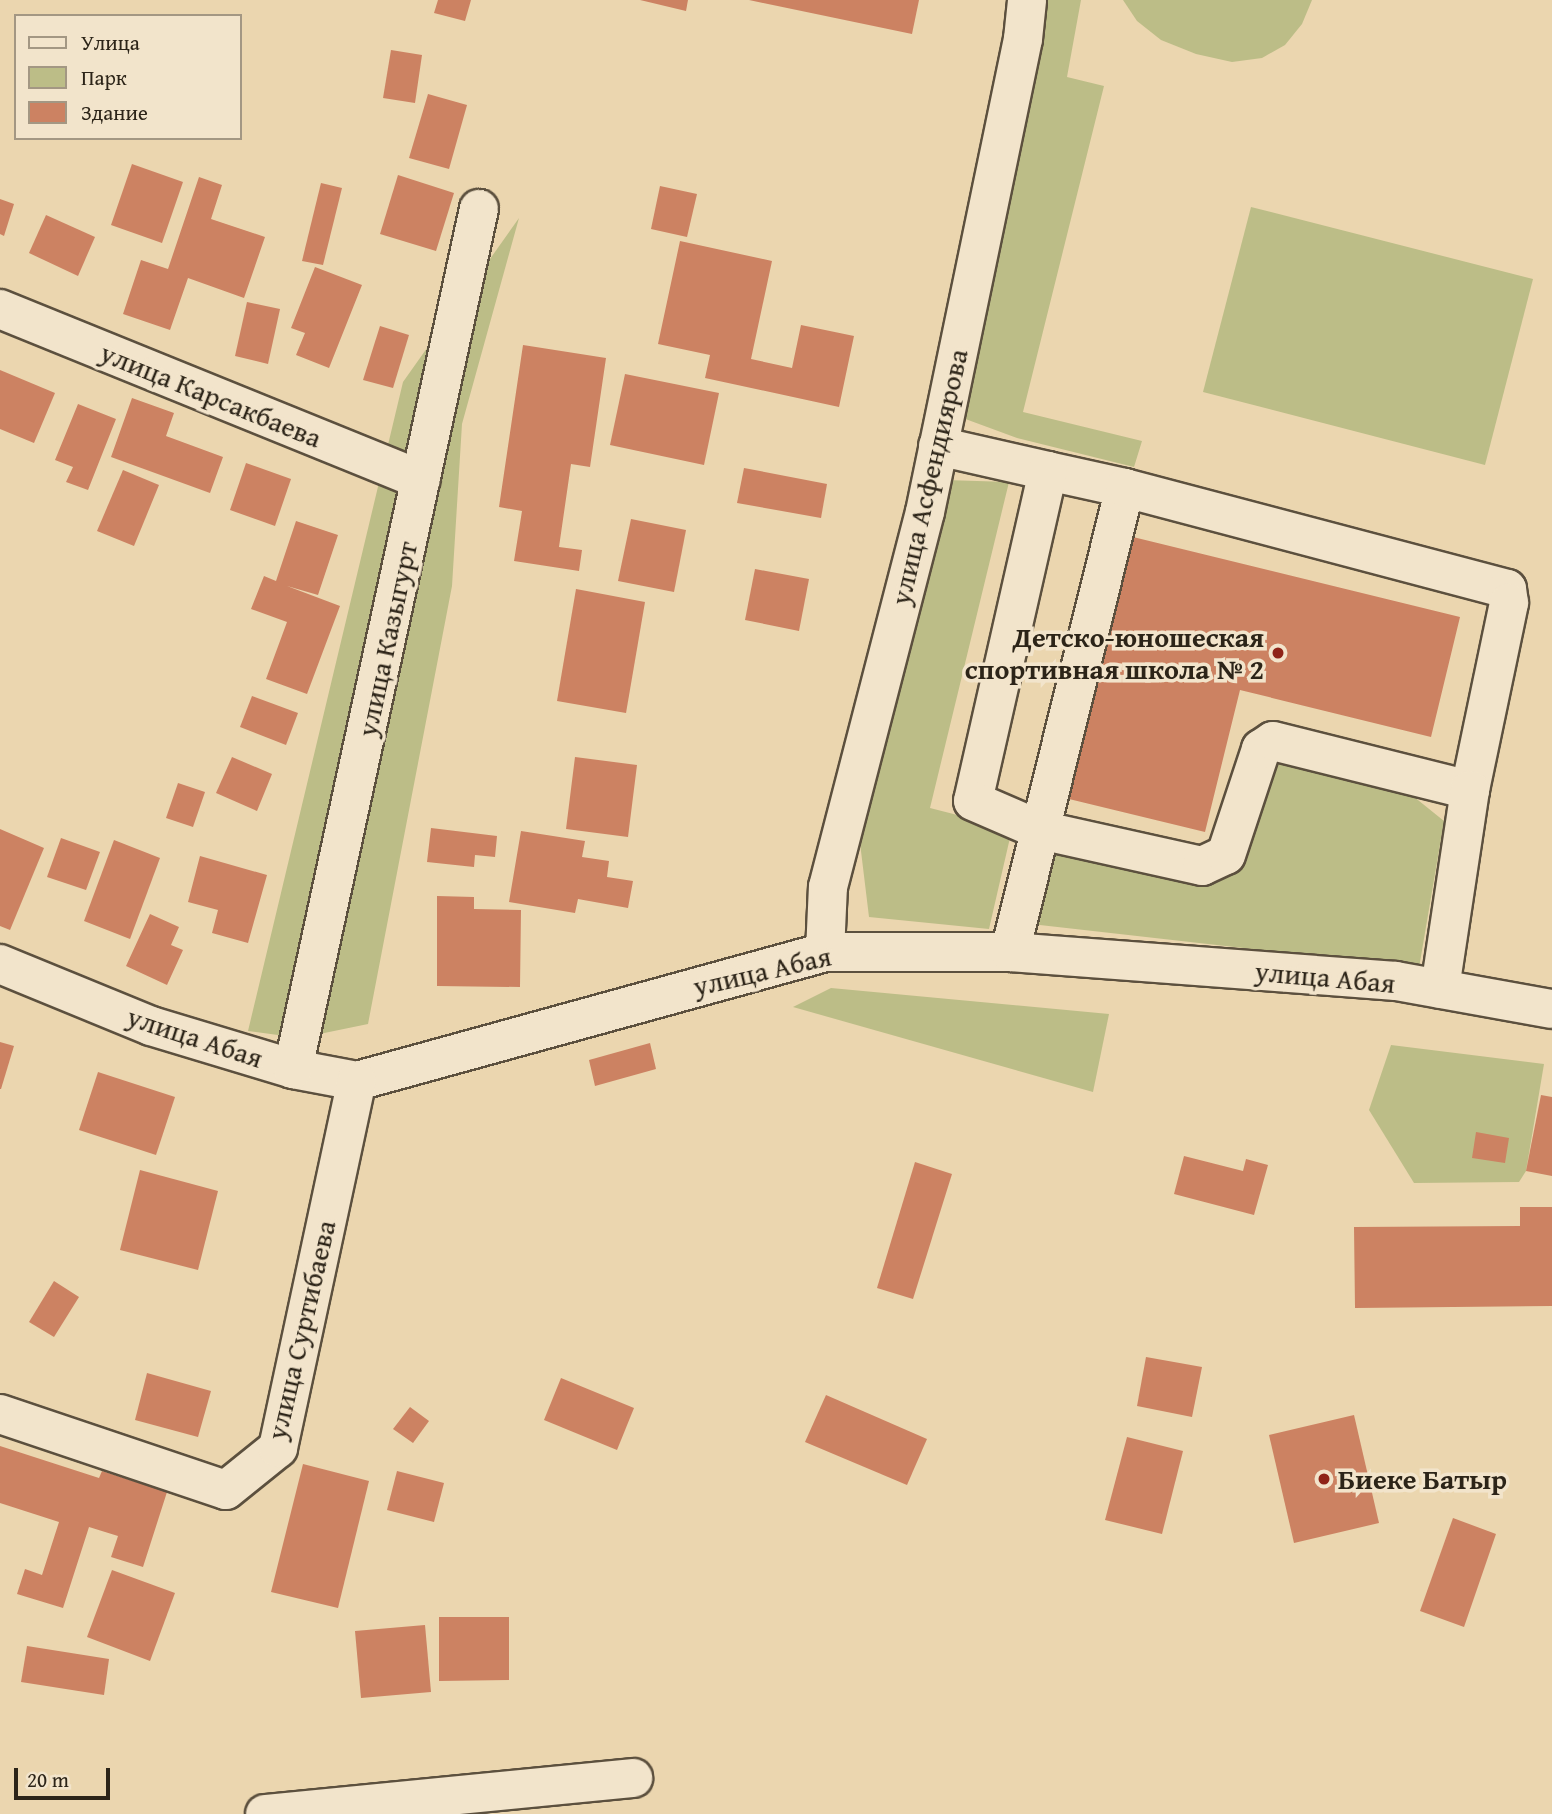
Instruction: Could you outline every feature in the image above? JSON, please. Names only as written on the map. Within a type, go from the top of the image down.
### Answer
[{"type":"street","name":"улица Асфендиярова","points":[[825,952],[828,887],[938,446],[1023,39],[1027,0]]},
{"type":"street","name":"улица Казыгурт","points":[[293,1069],[479,209]]},
{"type":"street","name":"улица Карсакбаева","points":[[0,309],[421,480]]},
{"type":"street","points":[[938,446],[1125,488],[1503,585],[1509,603],[1470,790],[1440,989]]},
{"type":"street","points":[[1048,471],[973,801],[1040,830],[1202,866],[1214,864],[1233,843],[1261,749],[1273,741],[1470,790]]},
{"type":"street","points":[[1010,952],[1125,488]]},
{"type":"street","name":"улица Абая","points":[[0,964],[152,1026],[293,1069],[357,1081],[825,952],[1010,952],[1396,981],[1552,1009]]},
{"type":"street","name":"улица Суртибаева","points":[[0,1414],[226,1490],[278,1448],[357,1081]]},
{"type":"street","points":[[265,1814],[633,1778]]},
{"type":"green space","points":[[1042,0],[1081,0],[1067,77],[1104,86],[1023,412],[1142,441],[1134,467],[1017,438],[960,417]]},
{"type":"green space","points":[[1123,0],[1312,0],[1302,24],[1285,45],[1262,58],[1232,62],[1196,54],[1161,40],[1137,21]]},
{"type":"green space","points":[[1251,207],[1533,279],[1485,465],[1203,392]]},
{"type":"green space","points":[[519,218],[462,424],[452,586],[368,1024],[300,1038],[248,1031],[403,382]]},
{"type":"green space","points":[[945,480],[1009,482],[930,808],[1012,829],[989,929],[869,917],[856,810]]},
{"type":"green space","points":[[1270,756],[1408,792],[1444,821],[1419,968],[1031,924],[1049,851],[1201,878]]},
{"type":"green space","points":[[831,988],[1109,1014],[1093,1092],[793,1007]]},
{"type":"green space","points":[[1391,1045],[1544,1064],[1526,1171],[1519,1182],[1414,1183],[1369,1110]]},
{"type":"building","points":[[438,0],[471,0],[465,21],[434,13]]},
{"type":"building","points":[[640,0],[688,0],[686,11]]},
{"type":"building","points":[[749,0],[919,0],[912,34]]},
{"type":"building","points":[[391,50],[422,55],[415,103],[383,98]]},
{"type":"building","points":[[428,94],[467,105],[449,169],[409,158]]},
{"type":"building","points":[[132,164],[183,182],[162,243],[111,225]]},
{"type":"building","points":[[398,175],[454,193],[436,251],[380,234]]},
{"type":"building","points":[[199,177],[222,185],[211,219],[265,237],[244,298],[188,278],[170,330],[123,314],[141,260],[168,269]]},
{"type":"building","points":[[321,183],[342,188],[323,265],[302,261]]},
{"type":"building","points":[[660,186],[697,194],[687,237],[651,229]]},
{"type":"building","points":[[0,199],[14,204],[4,236],[0,234]]},
{"type":"building","points":[[46,215],[95,237],[78,276],[29,253]]},
{"type":"building","points":[[680,241],[772,261],[751,359],[792,368],[801,325],[854,336],[839,407],[705,378],[710,355],[658,344]]},
{"type":"building","points":[[315,267],[362,285],[329,368],[296,355],[305,333],[291,328]]},
{"type":"building","points":[[247,302],[280,309],[268,364],[235,356]]},
{"type":"building","points":[[380,326],[409,335],[393,388],[363,380]]},
{"type":"building","points":[[523,345],[606,358],[590,467],[571,464],[559,547],[582,550],[579,571],[514,561],[522,511],[499,507]]},
{"type":"building","points":[[0,370],[55,393],[34,443],[0,429]]},
{"type":"building","points":[[625,374],[719,393],[704,465],[610,445]]},
{"type":"building","points":[[132,398],[174,413],[166,436],[223,457],[210,493],[111,457]]},
{"type":"building","points":[[78,404],[116,419],[88,490],[66,482],[73,467],[55,460]]},
{"type":"building","points":[[246,463],[291,479],[275,526],[230,510]]},
{"type":"building","points":[[744,468],[827,484],[821,518],[737,503]]},
{"type":"building","points":[[123,470],[159,485],[134,546],[97,531]]},
{"type":"building","points":[[631,519],[686,530],[674,592],[618,581]]},
{"type":"building","points":[[296,521],[338,535],[318,595],[287,586],[340,606],[307,694],[266,679],[287,622],[251,609],[264,576],[276,581]]},
{"type":"building","name":"Детско-юношеская спортивная школа № 2","points":[[1133,537],[1460,617],[1431,737],[1240,690],[1205,832],[1069,799]]},
{"type":"building","points":[[755,569],[809,579],[799,631],[745,620]]},
{"type":"building","points":[[576,589],[645,602],[626,713],[557,701]]},
{"type":"building","points":[[252,696],[298,713],[286,745],[240,727]]},
{"type":"building","points":[[232,757],[272,774],[257,811],[216,793]]},
{"type":"building","points":[[575,757],[637,765],[628,837],[566,829]]},
{"type":"building","points":[[178,783],[205,792],[193,827],[166,818]]},
{"type":"building","points":[[431,828],[497,836],[495,857],[475,855],[474,867],[427,862]]},
{"type":"building","points":[[0,829],[44,848],[10,930],[0,926]]},
{"type":"building","points":[[521,831],[585,841],[582,857],[609,861],[607,877],[633,881],[628,908],[578,899],[575,913],[509,902]]},
{"type":"building","points":[[61,838],[100,852],[86,890],[47,877]]},
{"type":"building","points":[[114,840],[160,858],[130,939],[84,921]]},
{"type":"building","points":[[200,856],[267,875],[248,943],[212,933],[218,910],[188,902]]},
{"type":"building","points":[[437,896],[474,897],[474,909],[521,910],[520,987],[437,986]]},
{"type":"building","points":[[150,914],[179,927],[171,945],[183,950],[167,985],[126,966]]},
{"type":"building","points":[[0,1042],[14,1046],[1,1089],[0,1089]]},
{"type":"building","points":[[650,1043],[656,1069],[595,1086],[589,1060]]},
{"type":"building","points":[[98,1072],[175,1097],[156,1155],[79,1130]]},
{"type":"building","points":[[1541,1095],[1552,1097],[1552,1176],[1526,1171]]},
{"type":"building","points":[[1476,1132],[1509,1138],[1505,1163],[1472,1158]]},
{"type":"building","points":[[1184,1156],[1243,1171],[1246,1159],[1268,1165],[1254,1215],[1174,1194]]},
{"type":"building","points":[[915,1162],[952,1174],[913,1299],[877,1288]]},
{"type":"building","points":[[140,1170],[218,1191],[198,1270],[120,1250]]},
{"type":"building","points":[[1520,1207],[1552,1207],[1552,1306],[1355,1308],[1354,1227],[1520,1226]]},
{"type":"building","points":[[54,1281],[79,1297],[54,1337],[29,1322]]},
{"type":"building","points":[[1146,1357],[1202,1367],[1192,1417],[1137,1406]]},
{"type":"building","points":[[147,1373],[211,1391],[198,1437],[135,1420]]},
{"type":"building","points":[[561,1378],[634,1408],[617,1450],[544,1420]]},
{"type":"building","points":[[826,1395],[927,1439],[907,1485],[805,1442]]},
{"type":"building","points":[[410,1407],[429,1421],[413,1443],[393,1429]]},
{"type":"building","name":"Биеке Батыр","points":[[1354,1415],[1379,1523],[1294,1543],[1269,1435]]},
{"type":"building","points":[[1127,1437],[1183,1451],[1162,1534],[1105,1520]]},
{"type":"building","points":[[0,1446],[99,1478],[102,1471],[167,1492],[143,1567],[111,1557],[118,1536],[89,1527],[63,1608],[17,1594],[25,1569],[42,1575],[59,1522],[0,1503]]},
{"type":"building","points":[[303,1464],[369,1481],[338,1608],[271,1592]]},
{"type":"building","points":[[397,1471],[444,1483],[434,1522],[387,1510]]},
{"type":"building","points":[[1453,1518],[1496,1534],[1464,1627],[1420,1611]]},
{"type":"building","points":[[112,1570],[175,1593],[150,1661],[87,1637]]},
{"type":"building","points":[[439,1617],[509,1617],[509,1680],[439,1681]]},
{"type":"building","points":[[425,1625],[431,1692],[361,1698],[355,1631]]},
{"type":"building","points":[[27,1646],[109,1659],[104,1695],[21,1682]]},
{"type":"place","name":"Детско-юношеская спортивная школа № 2","points":[[1278,653]]},
{"type":"place","name":"Биеке Батыр","points":[[1324,1479]]}]
